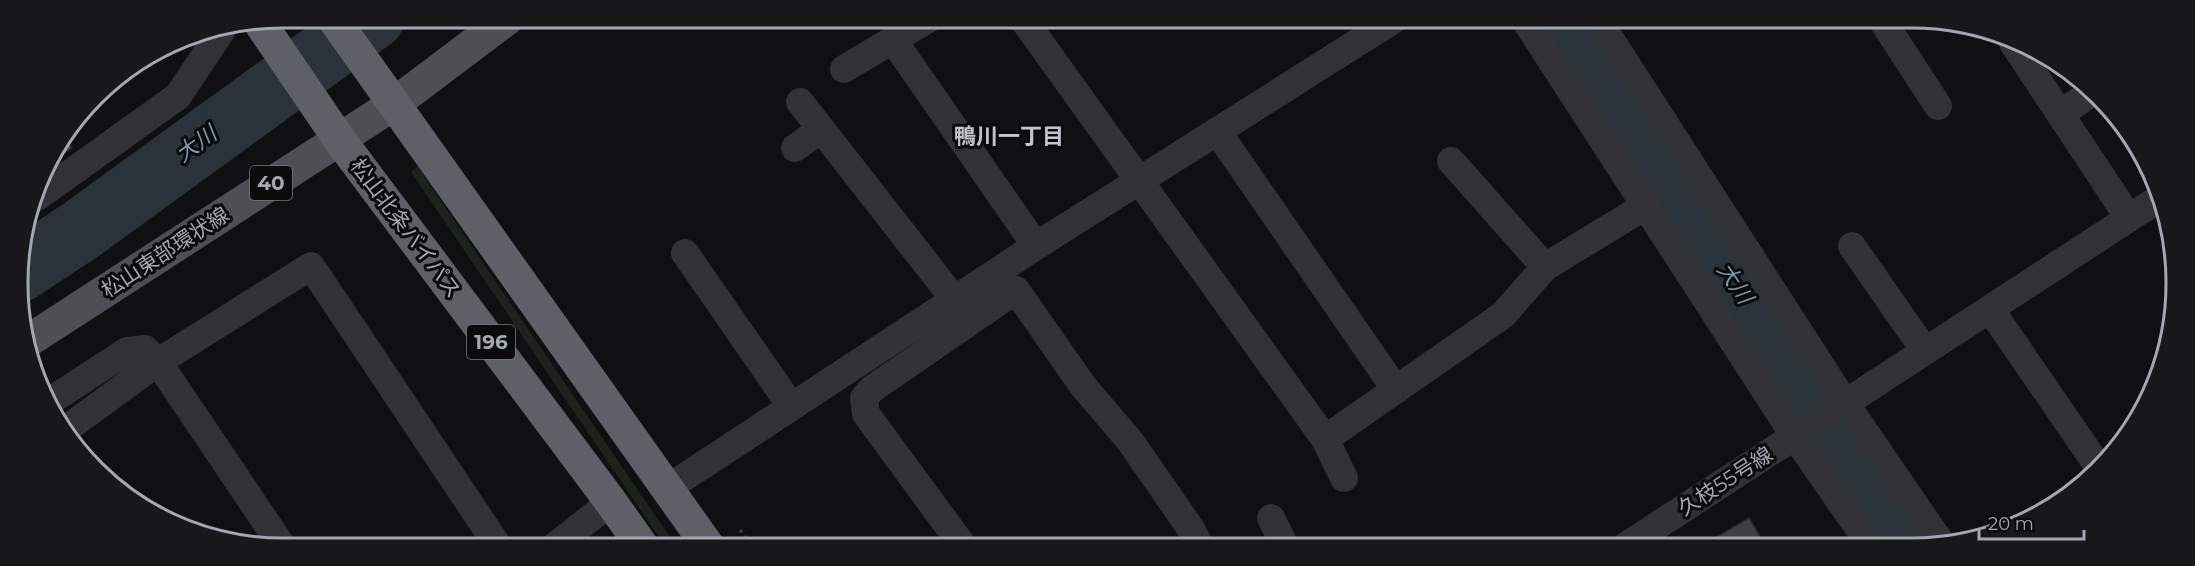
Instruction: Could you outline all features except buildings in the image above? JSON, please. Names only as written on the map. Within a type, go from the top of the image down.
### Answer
[{"type":"highway","name":"196","points":[[340,28],[702,538]]},
{"type":"highway","name":"松山北条バイパス","points":[[265,29],[339,139],[612,502],[637,538]]},
{"type":"main road","name":"松山東部環状線","points":[[34,337],[394,104],[495,28]]},
{"type":"street","points":[[844,69],[913,28]]},
{"type":"street","points":[[1030,28],[1325,439],[1344,478]]},
{"type":"street","points":[[668,488],[1036,246],[1380,28]]},
{"type":"street","points":[[1530,28],[1794,435],[1865,538]]},
{"type":"street","points":[[1603,28],[1845,403],[1936,536]]},
{"type":"street","points":[[1887,28],[1938,106]]},
{"type":"street","points":[[46,190],[178,96],[217,37]]},
{"type":"street","points":[[893,40],[1036,246]]},
{"type":"street","points":[[2019,53],[2129,218]]},
{"type":"street","points":[[2060,114],[2085,97]]},
{"type":"street","points":[[800,102],[954,299]]},
{"type":"street","points":[[795,148],[820,129]]},
{"type":"street","points":[[1217,130],[1396,390]]},
{"type":"street","points":[[1451,161],[1545,267]]},
{"type":"street","name":"久枝55号線","points":[[1638,538],[2153,202]]},
{"type":"street","points":[[1325,439],[1503,315],[1545,267],[1647,205]]},
{"type":"street","points":[[1852,246],[1925,351]]},
{"type":"street","points":[[685,253],[791,406]]},
{"type":"street","points":[[72,425],[158,362],[311,267],[493,538]]},
{"type":"street","points":[[957,538],[866,414],[864,398],[872,389],[1016,290],[1083,386],[1130,441],[1196,538]]},
{"type":"street","points":[[1990,309],[2094,461]]},
{"type":"street","points":[[56,397],[127,351],[145,348],[158,362],[276,538]]},
{"type":"street","points":[[565,538],[612,502]]},
{"type":"street","points":[[1271,518],[1281,538]]},
{"type":"shaded area","points":[[417,166],[671,538],[660,538],[411,172]]},
{"type":"waterway","name":"大川","points":[[29,264],[81,230],[359,28]]},
{"type":"waterway","name":"大川","points":[[1565,28],[1904,538]]},
{"type":"district","name":"鴨川一丁目","points":[[1009,136]]}]
